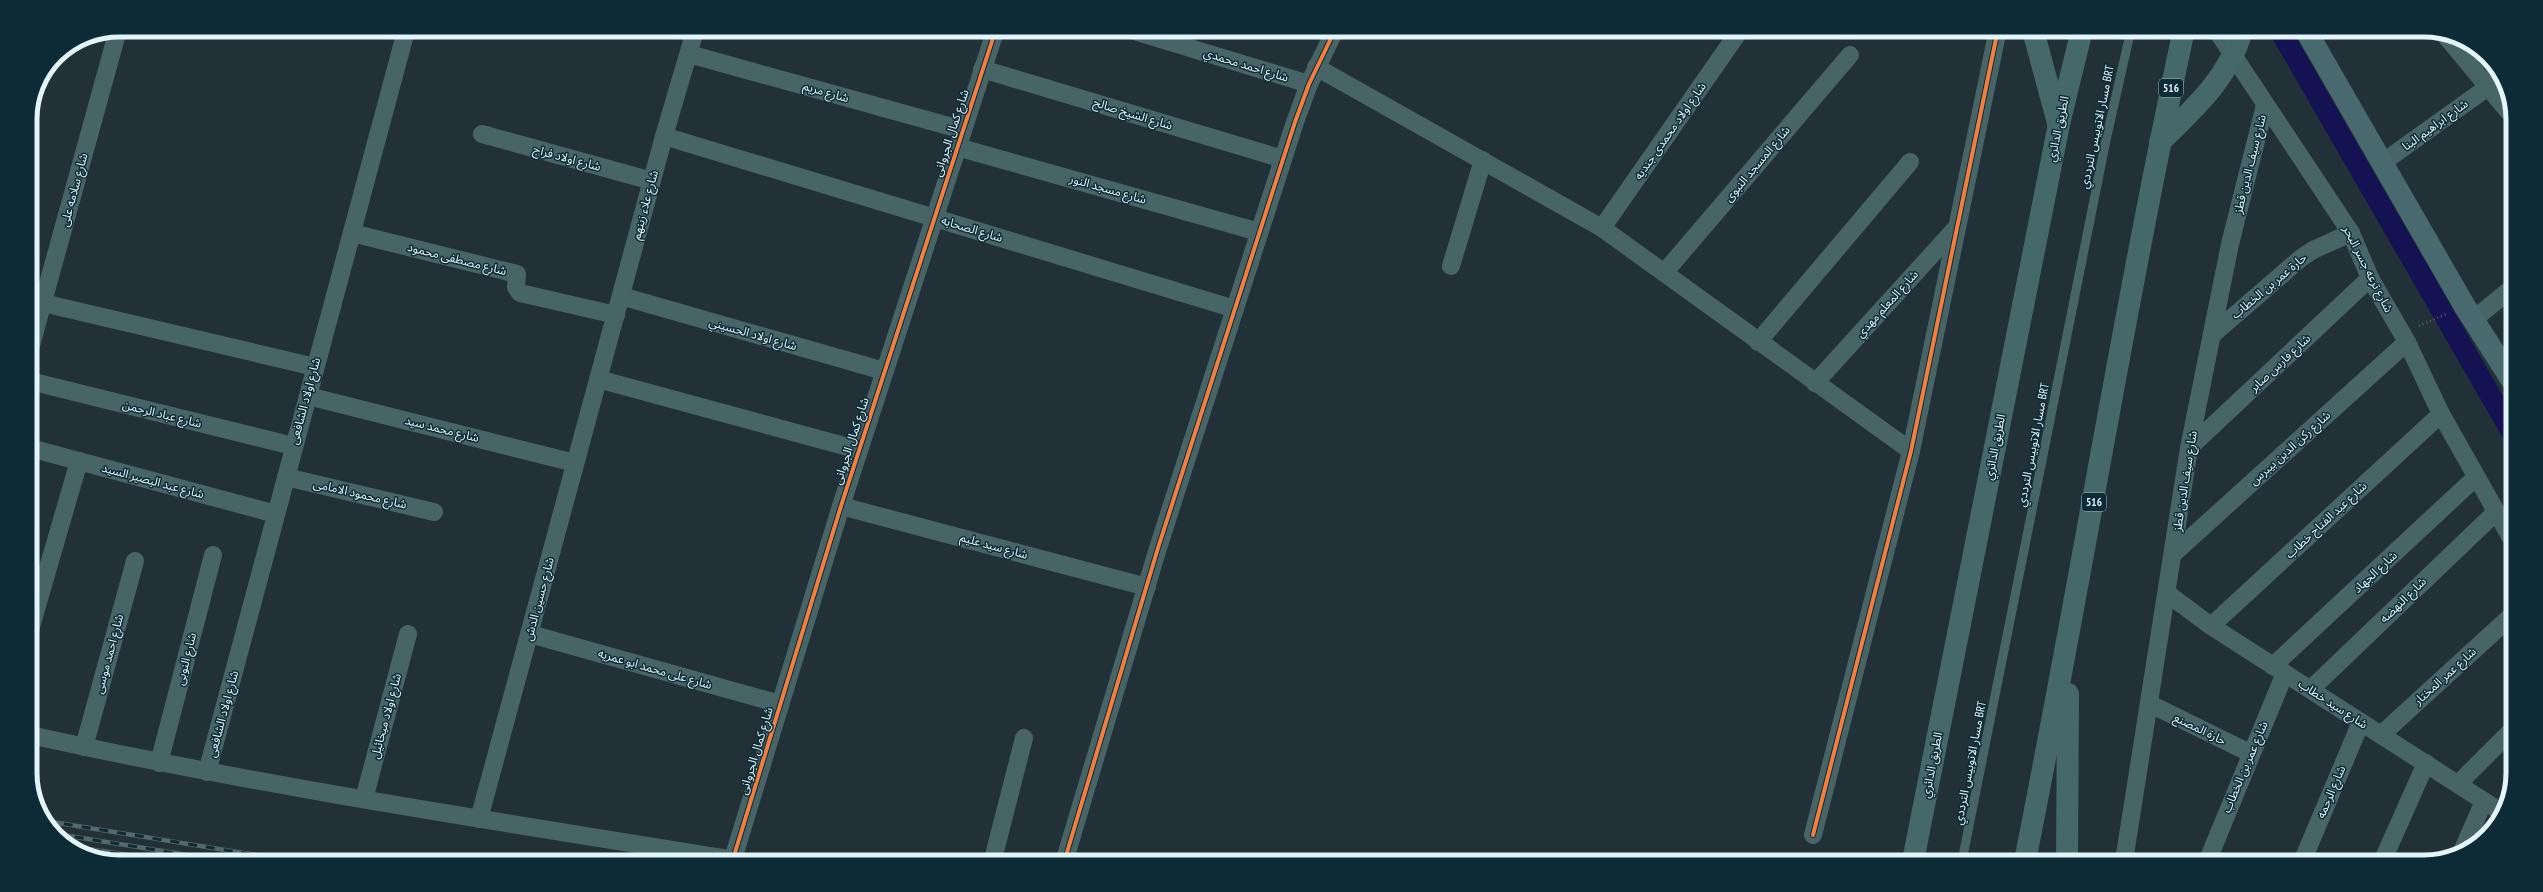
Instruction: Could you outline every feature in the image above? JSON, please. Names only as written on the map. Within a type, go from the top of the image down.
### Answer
[{"type":"highway","points":[[2035,37],[2058,124]]},
{"type":"highway","name":"الطريق الدائري","points":[[1914,855],[2058,124],[2080,37]]},
{"type":"highway","name":"516","points":[[2026,855],[2068,644],[2160,142],[2182,37]]},
{"type":"highway","points":[[2160,142],[2211,90],[2225,71],[2240,37]]},
{"type":"highway","points":[[2067,855],[2068,644]]},
{"type":"highway","points":[[1906,855],[1919,830]]},
{"type":"street","name":"شارع سلامه على","points":[[37,324],[116,37]]},
{"type":"street","name":"شارع اولاد الشافعى","points":[[207,772],[293,446],[308,396],[314,367],[352,233],[404,37]]},
{"type":"street","name":"شارع علاء زينهم","points":[[598,379],[664,136],[693,37]]},
{"type":"street","name":"شارع كمال الجروانى","points":[[734,855],[841,506],[993,37]]},
{"type":"street","name":"شارع احمد محمدي","points":[[1154,37],[1309,84]]},
{"type":"street","points":[[1066,855],[1147,587],[1259,232],[1309,84],[1331,37]]},
{"type":"street","name":"شارع اولاد محمدى جنديه","points":[[1602,228],[1735,37]]},
{"type":"street","points":[[1813,835],[1911,451],[1996,37]]},
{"type":"street","name":"شارع ترعه جسر البحر","points":[[2221,37],[2351,234],[2370,278],[2407,342],[2441,414],[2475,478],[2506,529]]},
{"type":"street","points":[[2314,37],[2463,315],[2506,371]]},
{"type":"street","points":[[2450,41],[2505,107]]},
{"type":"street","name":"شارع مريم","points":[[689,54],[960,138]]},
{"type":"street","name":"شارع المسجد النبوى","points":[[1664,273],[1850,55]]},
{"type":"street","points":[[1316,67],[1602,228],[1911,451]]},
{"type":"street","name":"شارع الشيخ صالح","points":[[982,69],[1283,159]]},
{"type":"street","name":"شارع ابراهيم البنا","points":[[2382,163],[2488,87]]},
{"type":"street","name":"شارع سيف الدين قطز","points":[[2125,855],[2168,594],[2189,448],[2230,244],[2265,105]]},
{"type":"street","name":"شارع اولاد فراج","points":[[482,134],[652,181]]},
{"type":"street","name":"شارع الصحابه","points":[[664,136],[1235,309]]},
{"type":"street","name":"شارع مسجد النور","points":[[960,138],[1259,232]]},
{"type":"street","points":[[1450,266],[1483,160]]},
{"type":"street","points":[[1758,342],[1910,162]]},
{"type":"street","name":"شارع المعلم مهدي","points":[[1815,383],[1958,226]]},
{"type":"street","name":"شارع مصطفى محمود","points":[[352,233],[515,274],[518,276],[516,287],[520,293],[616,315]]},
{"type":"street","name":"حارة عمر بن الخطاب","points":[[2212,335],[2301,258],[2313,250],[2351,234]]},
{"type":"street","name":"شارع فارس صابر","points":[[2189,448],[2370,278]]},
{"type":"street","points":[[2463,315],[2506,291]]},
{"type":"street","name":"شارع اولاد الحسيني","points":[[621,296],[884,371]]},
{"type":"street","points":[[43,303],[314,367]]},
{"type":"street","name":"شارع ركن الدين بيبرس","points":[[2173,554],[2407,342]]},
{"type":"street","points":[[598,379],[859,450]]},
{"type":"street","name":"شارع حسين الدش","points":[[479,819],[598,379]]},
{"type":"street","name":"شارع عباد الرحمن","points":[[37,383],[293,446]]},
{"type":"street","name":"شارع محمد سيد","points":[[308,396],[576,463]]},
{"type":"street","name":"شارع عبد الفتاح خطاب","points":[[2210,626],[2441,414]]},
{"type":"street","name":"شارع عبد البصير السيد","points":[[37,450],[276,514]]},
{"type":"street","points":[[37,606],[79,461]]},
{"type":"street","name":"شارع محمود الامامى","points":[[286,477],[434,512]]},
{"type":"street","name":"شارع الجهاد","points":[[2279,670],[2475,478]]},
{"type":"street","name":"شارع سيد عليم","points":[[841,506],[1147,587]]},
{"type":"street","name":"شارع النهضه","points":[[2311,689],[2496,512]]},
{"type":"street","name":"شارع النوبى","points":[[160,763],[213,555]]},
{"type":"street","name":"شارع احمد موسى","points":[[84,747],[135,561]]},
{"type":"street","name":"شارع سيد خطاب","points":[[2168,594],[2210,626],[2311,689],[2360,722],[2458,784],[2498,805]]},
{"type":"street","name":"شارع عمر المختار","points":[[2381,735],[2506,620]]},
{"type":"street","name":"شارع اولاد ميخائيل","points":[[364,799],[408,634]]},
{"type":"street","name":"شارع على محمد ابو عمريه","points":[[530,634],[780,704]]},
{"type":"street","name":"شارع عمر بن الخطاب","points":[[2210,855],[2250,753],[2279,670]]},
{"type":"street","name":"حارة المصنع","points":[[2150,704],[2250,753]]},
{"type":"street","name":"شارع الرحمه","points":[[2305,855],[2360,722]]},
{"type":"street","points":[[2458,784],[2506,736]]},
{"type":"street","points":[[37,737],[207,772],[479,819],[704,855]]},
{"type":"street","points":[[994,855],[1024,738]]},
{"type":"street","points":[[2385,855],[2426,764]]},
{"type":"street","points":[[2469,842],[2498,805]]},
{"type":"lane","name":"مسار الاتوبيس الترددي BRT","points":[[1963,855],[2104,148],[2129,37]]},
{"type":"path","points":[[2425,323],[2463,315]]},
{"type":"waterway","points":[[2284,37],[2506,422]]},
{"type":"railway","points":[[53,822],[256,855]]},
{"type":"railway","points":[[66,835],[187,855]]},
{"type":"railway","points":[[88,849],[129,855]]},
{"type":"cycle path","points":[[734,855],[841,506],[993,37]]},
{"type":"cycle path","points":[[1066,855],[1158,548],[1295,122],[1309,84],[1332,37]]},
{"type":"cycle path","points":[[1813,835],[1911,451],[1996,37]]}]
